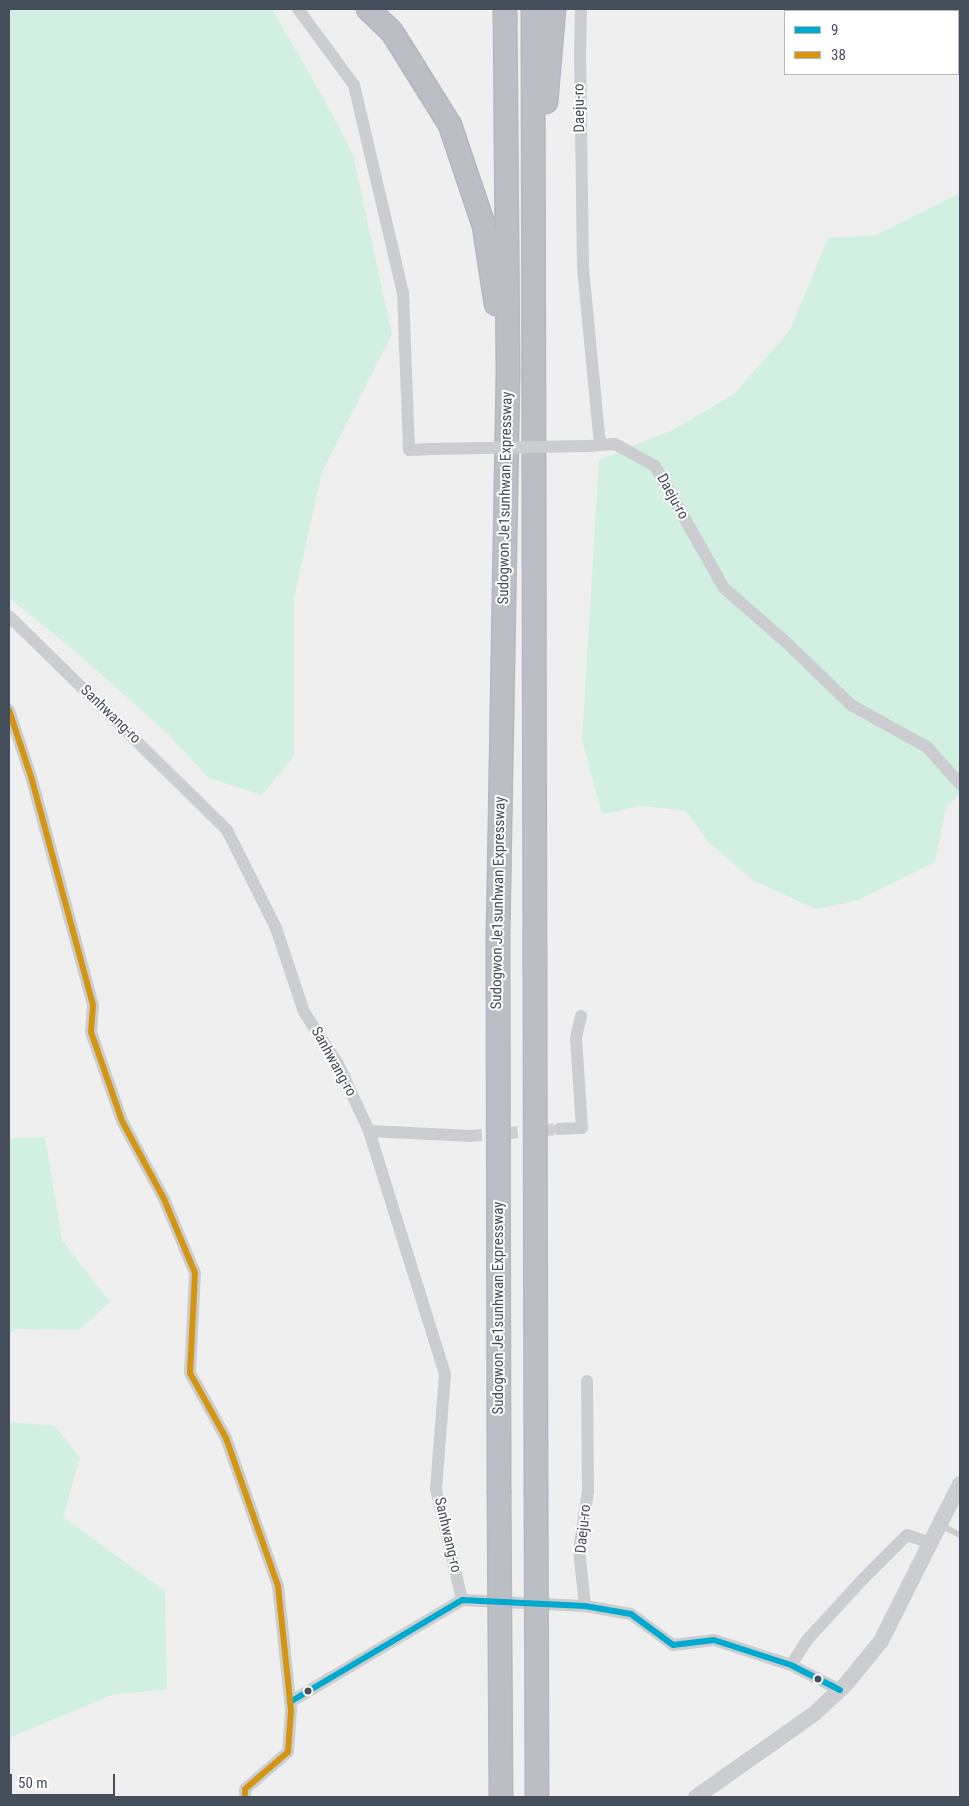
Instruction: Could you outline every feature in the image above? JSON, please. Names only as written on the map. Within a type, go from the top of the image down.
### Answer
[{"type":"highway","points":[[368,9],[392,32],[450,125],[484,226],[508,373]]},
{"type":"highway","name":"Sudogwon Je1sunhwan Expressway","points":[[501,1797],[498,937],[508,373],[505,9]]},
{"type":"highway","name":"Sudogwon Je1sunhwan Expressway","points":[[533,9],[537,1797]]},
{"type":"highway","points":[[534,255],[554,9]]},
{"type":"street","points":[[298,9],[354,85],[402,293],[409,450],[594,445]]},
{"type":"street","name":"Daeju-ro","points":[[581,9],[583,268],[594,445],[615,444],[655,466],[724,588],[787,643],[851,705],[927,747],[960,784]]},
{"type":"street","name":"Sanhwang-ro","points":[[9,616],[227,830],[276,928],[304,1012],[338,1064],[369,1130],[445,1374],[436,1488],[462,1600]]},
{"type":"street","points":[[9,710],[32,780],[93,1005],[90,1032],[122,1121],[164,1199],[195,1273],[190,1373],[226,1438],[278,1586],[291,1710],[288,1752],[242,1795]]},
{"type":"street","points":[[559,1129],[582,1128],[576,1038],[581,1016]]},
{"type":"street","points":[[369,1130],[470,1136]]},
{"type":"street","name":"Daeju-ro","points":[[585,1606],[579,1550],[588,1492],[587,1381]]},
{"type":"street","points":[[696,1797],[814,1714],[840,1690],[881,1641],[960,1484]]},
{"type":"street","points":[[791,1665],[807,1640],[907,1535],[930,1543]]},
{"type":"street","points":[[290,1702],[462,1600],[585,1606],[631,1614],[673,1644],[714,1640],[791,1665],[840,1690]]},
{"type":"lane","points":[[940,1525],[960,1536]]},
{"type":"green space","points":[[9,9],[272,9],[324,99],[353,155],[392,334],[322,472],[294,598],[294,756],[262,795],[209,778],[167,733],[69,646],[9,598]]},
{"type":"green space","points":[[960,193],[960,794],[946,807],[935,862],[856,901],[816,909],[754,881],[708,842],[686,811],[642,806],[602,814],[582,740],[599,460],[674,429],[734,394],[790,330],[828,238],[876,235]]},
{"type":"green space","points":[[45,1137],[62,1240],[110,1302],[79,1330],[16,1329],[9,1333],[9,1138]]},
{"type":"green space","points":[[9,1422],[55,1426],[80,1458],[63,1517],[165,1591],[167,1689],[112,1695],[9,1738]]},
{"type":"tunnel","points":[[470,1136],[559,1129]]},
{"type":"transit line","name":"38","points":[[9,710],[32,780],[93,1005],[91,1032],[122,1121],[164,1199],[195,1273],[190,1373],[226,1438],[278,1586],[291,1710],[288,1752],[245,1789],[245,1797]]},
{"type":"transit line","name":"9","points":[[290,1702],[462,1600],[585,1606],[631,1614],[673,1645],[714,1640],[791,1665],[840,1690]]}]
